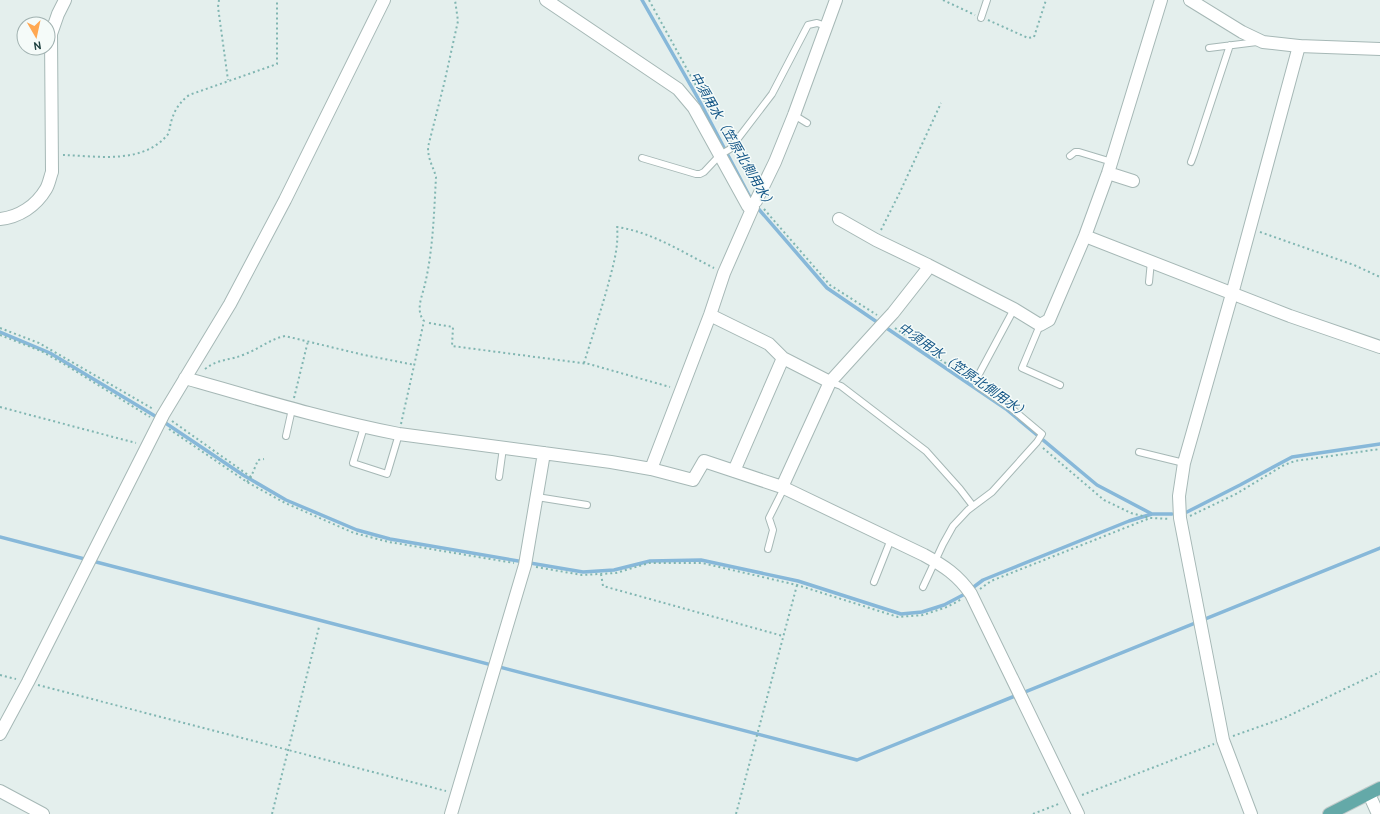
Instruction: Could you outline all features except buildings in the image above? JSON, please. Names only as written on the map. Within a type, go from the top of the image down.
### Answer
[{"type":"main road","points":[[1329,814],[1375,791]]},
{"type":"street","points":[[0,219],[23,213],[47,189],[52,172],[51,34],[65,0]]},
{"type":"street","points":[[0,734],[28,682],[161,419],[230,304],[285,200],[384,0]]},
{"type":"street","points":[[546,0],[678,89],[694,108],[748,206],[756,206]]},
{"type":"street","points":[[651,469],[710,315],[724,273],[775,162],[794,115],[836,0]]},
{"type":"street","points":[[838,219],[876,240],[1014,309],[1040,325],[1048,320],[1085,236],[1110,167],[1161,0]]},
{"type":"street","points":[[1190,0],[1242,32],[1263,42],[1299,46],[1380,49]]},
{"type":"street","points":[[1251,814],[1223,740],[1180,518],[1179,496],[1184,463],[1232,294],[1299,46]]},
{"type":"street","points":[[1110,167],[1133,181]]},
{"type":"street","points":[[1085,236],[1290,316],[1380,347]]},
{"type":"street","points":[[783,487],[830,382],[893,314],[926,271],[928,265]]},
{"type":"street","points":[[710,315],[769,344],[783,358],[830,382]]},
{"type":"street","points":[[734,471],[783,358]]},
{"type":"street","points":[[185,378],[292,409],[398,434],[611,462],[651,469],[692,480],[704,461],[783,487],[891,539],[934,561],[955,574],[966,586],[1078,814]]},
{"type":"street","points":[[451,814],[525,565],[544,453]]},
{"type":"street","points":[[0,791],[43,814]]},
{"type":"street","points":[[1375,791],[1378,814]]},
{"type":"lane","points":[[981,18],[987,0]]},
{"type":"lane","points":[[642,158],[696,174],[704,172],[720,155],[730,149],[772,94],[808,25],[817,23],[826,26]]},
{"type":"lane","points":[[1209,48],[1263,42]]},
{"type":"lane","points":[[1190,162],[1197,146],[1230,45]]},
{"type":"lane","points":[[794,115],[807,123]]},
{"type":"lane","points":[[1070,156],[1075,152],[1079,152],[1110,167]]},
{"type":"lane","points":[[1149,282],[1151,261]]},
{"type":"lane","points":[[923,587],[934,561],[953,526],[973,506],[992,492],[1037,442],[1042,434],[1011,408],[977,385],[978,376],[1014,309]]},
{"type":"lane","points":[[1040,325],[1022,368],[1060,385]]},
{"type":"lane","points":[[830,382],[841,386],[926,451],[973,506]]},
{"type":"lane","points":[[286,436],[292,409]]},
{"type":"lane","points":[[364,427],[353,463],[387,474],[398,434]]},
{"type":"lane","points":[[499,477],[503,448]]},
{"type":"lane","points":[[1139,452],[1184,463]]},
{"type":"lane","points":[[768,550],[773,530],[769,518],[783,487]]},
{"type":"lane","points":[[537,496],[588,505]]},
{"type":"lane","points":[[874,582],[891,539]]},
{"type":"path","points":[[219,0],[218,7],[228,80]]},
{"type":"path","points":[[52,155],[128,156],[144,151],[157,144],[169,133],[172,118],[176,110],[189,95],[277,64],[277,0]]},
{"type":"path","points":[[398,434],[424,321],[420,314],[419,307],[426,283],[434,227],[436,177],[428,156],[428,147],[458,22],[455,0]]},
{"type":"path","points":[[649,0],[712,116]]},
{"type":"path","points":[[943,0],[1028,38],[1034,37],[1046,0]]},
{"type":"path","points":[[876,240],[941,103]]},
{"type":"path","points":[[756,206],[830,285],[880,317]]},
{"type":"path","points":[[584,363],[614,262],[618,236],[617,227],[647,234],[666,242],[678,250],[724,273]]},
{"type":"path","points":[[1249,228],[1354,265],[1380,277]]},
{"type":"path","points":[[429,323],[453,327],[452,346],[584,363],[681,390]]},
{"type":"path","points":[[894,327],[977,385]]},
{"type":"path","points":[[0,328],[39,343],[251,477]]},
{"type":"path","points":[[0,335],[41,351],[161,419],[247,482],[285,503],[354,533],[389,542],[582,575],[616,573],[649,563],[702,563],[798,584],[898,617],[923,615],[947,607],[991,581],[1150,518]]},
{"type":"path","points":[[203,370],[210,364],[246,354],[277,337],[285,336],[364,355],[415,365]]},
{"type":"path","points":[[292,409],[308,341]]},
{"type":"path","points":[[0,407],[147,446]]},
{"type":"path","points":[[1037,442],[1104,500],[1131,513],[1150,518],[1174,519]]},
{"type":"path","points":[[1186,517],[1236,494],[1284,465],[1295,461],[1380,448]]},
{"type":"path","points":[[247,482],[251,477],[258,460],[264,459]]},
{"type":"path","points":[[601,574],[603,586],[783,636]]},
{"type":"path","points":[[736,814],[798,584]]},
{"type":"path","points":[[272,814],[319,627]]},
{"type":"path","points":[[1033,814],[1223,740],[1284,718],[1380,672]]},
{"type":"path","points":[[0,675],[457,794]]},
{"type":"waterway","name":"中須用水（笠原北側用水）","points":[[642,0],[699,100],[752,201]]},
{"type":"waterway","name":"中須用水（笠原北側用水）","points":[[756,206],[827,288],[877,322]]},
{"type":"waterway","name":"中須用水（笠原北側用水）","points":[[885,327],[1006,409],[1097,485],[1152,514],[1172,514]]},
{"type":"waterway","points":[[0,332],[50,353],[155,416],[243,475],[286,500],[357,530],[390,539],[583,572],[614,570],[650,561],[701,560],[798,581],[901,614],[922,612],[944,605],[963,595],[983,580],[1129,521],[1152,514]]},
{"type":"waterway","name":"中須用水（笠原北側用水）","points":[[1187,512],[1292,457],[1380,444]]},
{"type":"waterway","points":[[0,537],[857,760],[1380,548]]}]
